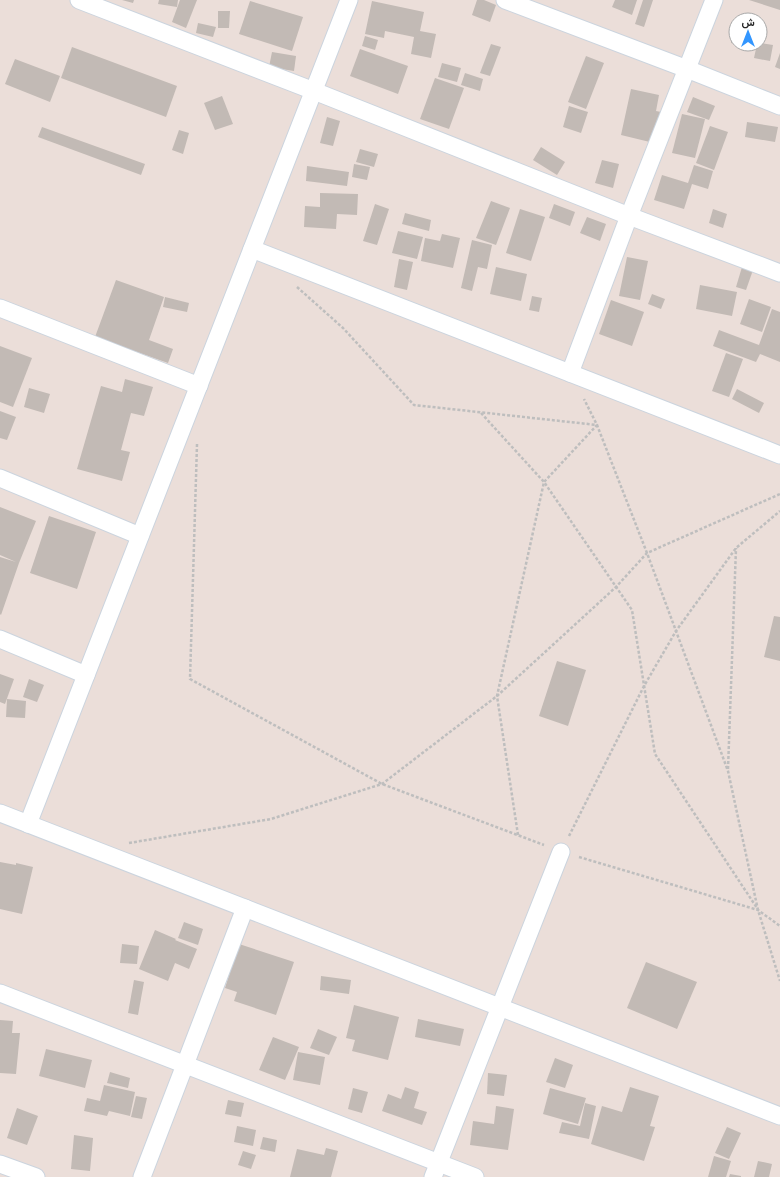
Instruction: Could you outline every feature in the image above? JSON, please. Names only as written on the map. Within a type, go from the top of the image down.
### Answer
[{"type":"street","points":[[79,0],[314,91],[629,216],[780,273]]},
{"type":"street","points":[[28,824],[349,0]]},
{"type":"street","points":[[570,372],[629,216],[714,0]]},
{"type":"street","points":[[515,2],[780,106]]},
{"type":"street","points":[[252,249],[780,455]]},
{"type":"street","points":[[0,308],[199,386]]},
{"type":"street","points":[[0,478],[140,536]]},
{"type":"street","points":[[0,639],[86,675]]},
{"type":"street","points":[[0,813],[780,1116]]},
{"type":"street","points":[[436,1170],[561,852]]},
{"type":"street","points":[[142,1177],[244,908]]},
{"type":"street","points":[[0,993],[185,1065],[436,1170],[475,1177]]},
{"type":"street","points":[[0,1164],[36,1177]]},
{"type":"path","points":[[292,283],[343,328],[414,405],[597,425]]},
{"type":"path","points":[[570,372],[597,425],[647,553],[728,771],[758,910],[780,982]]},
{"type":"path","points":[[481,413],[544,482],[632,610],[655,754],[758,910]]},
{"type":"path","points":[[518,836],[497,696],[544,482],[597,425]]},
{"type":"path","points":[[197,441],[190,679],[382,784],[561,852],[758,910],[780,926]]},
{"type":"path","points":[[124,844],[271,819],[382,784],[497,696],[616,587],[647,553],[780,494]]},
{"type":"path","points":[[561,852],[644,686],[676,631],[736,548],[780,511]]},
{"type":"path","points":[[728,771],[736,548]]},
{"type":"building","points":[[122,0],[134,0],[133,3]]},
{"type":"building","points":[[159,0],[178,0],[177,7],[158,4]]},
{"type":"building","points":[[180,0],[197,0],[186,28],[172,22]]},
{"type":"building","points":[[477,0],[484,0],[496,5],[490,22],[472,15]]},
{"type":"building","points":[[615,0],[637,0],[632,15],[612,7]]},
{"type":"building","points":[[643,0],[653,0],[644,27],[635,24]]},
{"type":"building","points":[[749,0],[780,0],[780,10]]},
{"type":"building","points":[[250,1],[303,17],[292,51],[239,34]]},
{"type":"building","points":[[372,1],[424,12],[420,31],[436,34],[431,58],[411,54],[414,37],[385,31],[384,38],[365,34]]},
{"type":"building","points":[[218,11],[230,11],[229,28],[218,28]]},
{"type":"building","points":[[198,23],[216,27],[213,37],[196,33]]},
{"type":"building","points":[[365,36],[378,40],[375,50],[362,46]]},
{"type":"building","points":[[491,44],[501,47],[490,76],[480,73]]},
{"type":"building","points":[[768,44],[773,45],[770,61],[754,58],[755,52],[768,52]]},
{"type":"building","points":[[72,47],[177,86],[166,117],[61,78]]},
{"type":"building","points":[[360,49],[408,66],[398,94],[350,76]]},
{"type":"building","points":[[272,52],[296,56],[294,71],[269,67]]},
{"type":"building","points":[[780,53],[780,69],[775,67]]},
{"type":"building","points":[[586,56],[604,63],[586,109],[568,102]]},
{"type":"building","points":[[15,59],[60,76],[50,102],[5,84]]},
{"type":"building","points":[[442,63],[461,68],[457,82],[438,77]]},
{"type":"building","points":[[465,73],[483,79],[480,91],[461,85]]},
{"type":"building","points":[[435,78],[464,88],[449,129],[420,119]]},
{"type":"building","points":[[631,89],[659,95],[656,111],[661,112],[654,143],[621,135]]},
{"type":"building","points":[[222,96],[233,124],[215,130],[204,103]]},
{"type":"building","points":[[693,97],[715,106],[709,120],[687,112]]},
{"type":"building","points":[[569,106],[588,112],[581,133],[563,127]]},
{"type":"building","points":[[682,114],[705,119],[695,158],[672,153]]},
{"type":"building","points":[[327,117],[340,121],[333,146],[320,143]]},
{"type":"building","points":[[747,122],[778,127],[775,142],[745,137]]},
{"type":"building","points":[[710,126],[728,132],[714,170],[696,163]]},
{"type":"building","points":[[42,127],[145,164],[141,175],[38,137]]},
{"type":"building","points":[[179,130],[189,133],[183,154],[172,150]]},
{"type":"building","points":[[541,147],[565,162],[557,175],[533,160]]},
{"type":"building","points":[[360,149],[378,154],[374,167],[356,162]]},
{"type":"building","points":[[602,160],[619,164],[613,188],[595,183]]},
{"type":"building","points":[[354,164],[370,167],[367,180],[352,177]]},
{"type":"building","points":[[694,165],[713,171],[708,189],[692,184],[684,209],[654,200],[662,175],[688,183]]},
{"type":"building","points":[[307,166],[349,172],[347,186],[306,181]]},
{"type":"building","points":[[320,193],[358,194],[357,215],[337,214],[336,229],[304,227],[305,206],[320,207]]},
{"type":"building","points":[[491,201],[510,208],[496,245],[476,238]]},
{"type":"building","points":[[375,204],[389,209],[377,245],[363,241]]},
{"type":"building","points":[[554,204],[575,212],[570,226],[549,218]]},
{"type":"building","points":[[520,209],[545,217],[531,261],[506,253]]},
{"type":"building","points":[[713,209],[727,214],[723,228],[709,223]]},
{"type":"building","points":[[405,213],[431,220],[429,231],[402,224]]},
{"type":"building","points":[[587,217],[606,224],[600,241],[580,233]]},
{"type":"building","points":[[398,231],[423,237],[417,259],[392,253]]},
{"type":"building","points":[[442,234],[460,238],[453,268],[421,261],[425,238],[440,241]]},
{"type":"building","points":[[472,240],[492,245],[487,269],[478,267],[472,291],[461,288]]},
{"type":"building","points":[[627,257],[648,261],[640,300],[619,296]]},
{"type":"building","points":[[399,259],[413,262],[407,290],[394,287]]},
{"type":"building","points":[[496,267],[527,274],[521,301],[490,294]]},
{"type":"building","points":[[742,267],[753,270],[746,290],[736,287]]},
{"type":"building","points":[[116,280],[164,297],[149,340],[173,349],[168,363],[95,337]]},
{"type":"building","points":[[700,285],[737,292],[732,316],[696,309]]},
{"type":"building","points":[[652,294],[665,299],[661,309],[648,304]]},
{"type":"building","points":[[532,296],[542,298],[539,312],[529,310]]},
{"type":"building","points":[[165,297],[189,303],[187,312],[163,307]]},
{"type":"building","points":[[749,299],[771,307],[762,332],[740,324]]},
{"type":"building","points":[[611,300],[644,312],[632,346],[599,334]]},
{"type":"building","points":[[772,309],[780,312],[780,362],[760,354],[756,362],[713,346],[719,330],[759,345]]},
{"type":"building","points":[[0,346],[32,358],[13,407],[0,402]]},
{"type":"building","points":[[726,353],[743,359],[729,397],[712,391]]},
{"type":"building","points":[[125,379],[153,387],[144,416],[131,413],[121,450],[130,452],[122,481],[77,469],[101,386],[122,392]]},
{"type":"building","points":[[29,388],[50,394],[44,413],[24,407]]},
{"type":"building","points":[[737,389],[764,403],[759,413],[732,399]]},
{"type":"building","points":[[0,411],[16,417],[7,440],[0,438]]},
{"type":"building","points":[[0,507],[36,521],[19,563],[1,615],[0,557],[16,562],[0,555]]},
{"type":"building","points":[[49,516],[96,532],[77,589],[30,573]]},
{"type":"building","points":[[774,616],[780,617],[780,661],[764,657]]},
{"type":"building","points":[[557,661],[586,670],[568,726],[539,716]]},
{"type":"building","points":[[0,674],[14,679],[5,704],[0,702]]},
{"type":"building","points":[[29,679],[44,685],[37,702],[23,697]]},
{"type":"building","points":[[7,699],[26,701],[25,718],[6,717]]},
{"type":"building","points":[[0,862],[16,865],[16,863],[33,867],[22,914],[0,909]]},
{"type":"building","points":[[184,922],[203,929],[198,945],[178,938]]},
{"type":"building","points":[[155,930],[197,949],[189,969],[175,963],[168,981],[139,969]]},
{"type":"building","points":[[122,944],[139,946],[137,964],[120,963]]},
{"type":"building","points":[[239,944],[294,962],[276,1015],[234,1001],[237,992],[225,988]]},
{"type":"building","points":[[646,962],[697,982],[677,1029],[627,1008]]},
{"type":"building","points":[[321,976],[351,980],[349,994],[320,990]]},
{"type":"building","points":[[134,980],[144,982],[138,1015],[128,1013]]},
{"type":"building","points":[[354,1005],[399,1017],[388,1060],[352,1051],[355,1040],[346,1038]]},
{"type":"building","points":[[418,1019],[464,1029],[460,1046],[415,1037]]},
{"type":"building","points":[[0,1020],[13,1021],[12,1033],[20,1033],[16,1074],[0,1073]]},
{"type":"building","points":[[318,1029],[337,1037],[329,1055],[310,1048]]},
{"type":"building","points":[[273,1037],[299,1047],[285,1080],[259,1070]]},
{"type":"building","points":[[46,1049],[92,1060],[85,1088],[39,1076]]},
{"type":"building","points":[[298,1052],[325,1057],[320,1085],[293,1080]]},
{"type":"building","points":[[555,1058],[573,1065],[565,1088],[546,1082]]},
{"type":"building","points":[[110,1072],[130,1078],[128,1088],[107,1083]]},
{"type":"building","points":[[488,1073],[507,1075],[504,1096],[487,1094]]},
{"type":"building","points":[[104,1085],[135,1092],[130,1116],[109,1111],[107,1116],[84,1111],[87,1098],[100,1101]]},
{"type":"building","points":[[405,1087],[419,1092],[414,1108],[427,1112],[422,1125],[382,1111],[388,1094],[401,1099]]},
{"type":"building","points":[[630,1087],[659,1096],[650,1126],[655,1127],[644,1161],[591,1144],[602,1106],[622,1112]]},
{"type":"building","points":[[353,1088],[368,1092],[362,1113],[348,1109]]},
{"type":"building","points":[[550,1088],[586,1098],[578,1124],[543,1114]]},
{"type":"building","points":[[136,1096],[147,1098],[142,1119],[131,1117]]},
{"type":"building","points":[[228,1100],[244,1103],[241,1117],[225,1114]]},
{"type":"building","points":[[585,1103],[596,1106],[589,1139],[559,1133],[562,1122],[580,1126]]},
{"type":"building","points":[[496,1106],[514,1109],[508,1150],[470,1145],[473,1121],[494,1124]]},
{"type":"building","points":[[17,1108],[38,1116],[27,1145],[7,1138]]},
{"type":"building","points":[[237,1126],[256,1130],[253,1146],[234,1142]]},
{"type":"building","points":[[727,1127],[741,1133],[729,1159],[715,1153]]},
{"type":"building","points":[[74,1135],[93,1138],[90,1171],[71,1169]]},
{"type":"building","points":[[263,1137],[277,1140],[275,1152],[260,1149]]},
{"type":"building","points":[[326,1148],[338,1151],[331,1177],[290,1177],[297,1149],[324,1155]]},
{"type":"building","points":[[243,1151],[256,1155],[251,1169],[238,1165]]},
{"type":"building","points":[[714,1156],[731,1161],[726,1177],[708,1177]]},
{"type":"building","points":[[758,1161],[772,1164],[769,1177],[754,1177]]},
{"type":"building","points":[[730,1174],[741,1176],[741,1177],[729,1177]]}]
